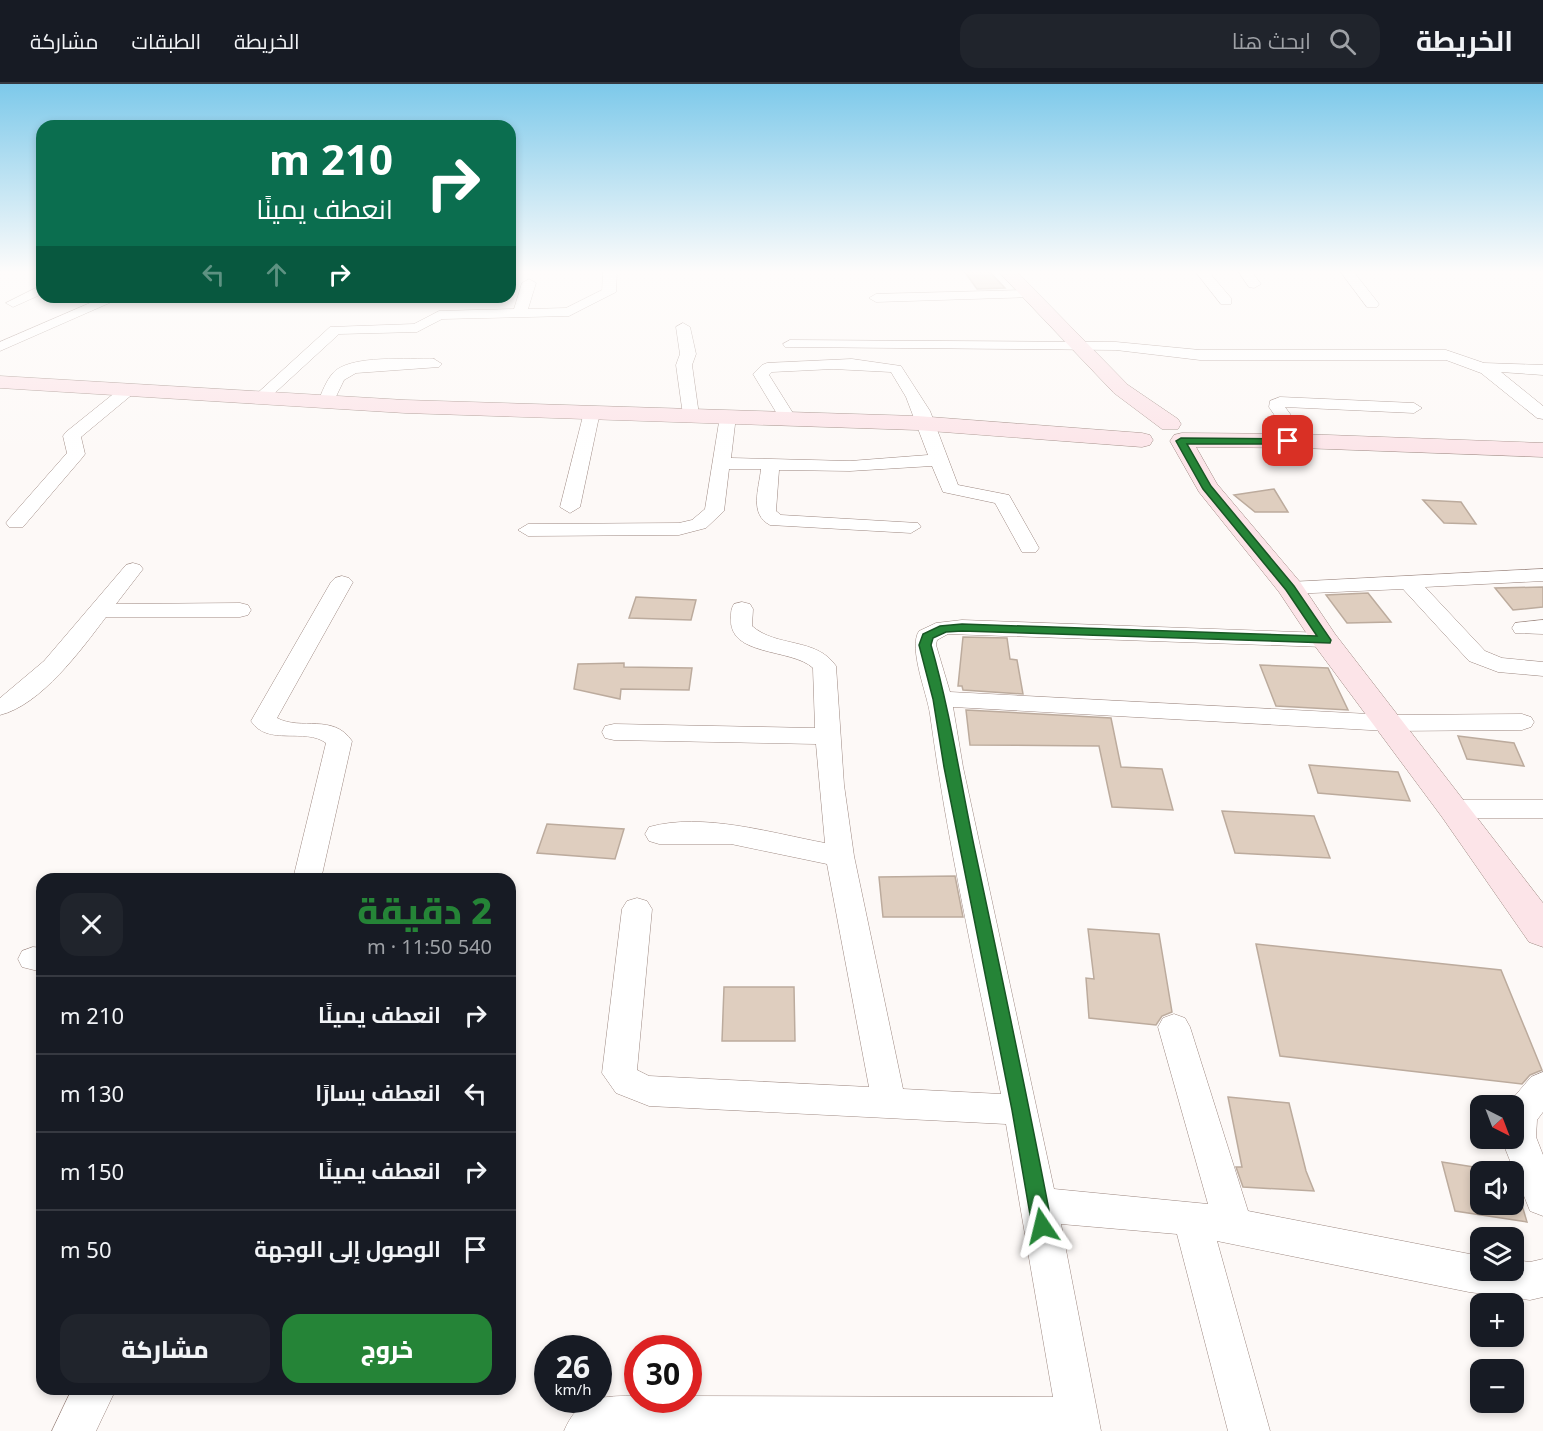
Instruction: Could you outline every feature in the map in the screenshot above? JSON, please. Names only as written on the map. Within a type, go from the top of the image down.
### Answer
[{"type":"street","points":[[0,347],[30,334]]},
{"type":"street","points":[[260,398],[330,334]]},
{"type":"street","points":[[684,334],[688,354],[684,365],[691,415]]},
{"type":"street","points":[[1068,334],[1121,389],[1177,433],[1207,487],[1290,588],[1325,640],[1454,809],[1543,932]]},
{"type":"street","points":[[790,344],[1131,347],[1200,355],[1439,354],[1460,357],[1485,367],[1543,414]]},
{"type":"street","points":[[326,402],[338,377],[351,370],[373,366],[434,364]]},
{"type":"street","points":[[788,418],[761,374],[763,370],[782,367],[882,366],[898,371],[916,399],[927,423],[937,460],[950,488],[963,493],[993,495],[1002,499],[1029,548]]},
{"type":"street","points":[[1485,367],[1543,370]]},
{"type":"street","points":[[0,382],[462,410],[788,418],[1140,433],[1166,444],[1177,433],[1275,441],[1543,450]]},
{"type":"street","points":[[1121,389],[1140,433],[1207,487]]},
{"type":"street","points":[[16,522],[76,454],[72,436],[128,390]]},
{"type":"street","points":[[1301,441],[1276,404],[1280,402],[1414,408]]},
{"type":"street","points":[[570,507],[592,412]]},
{"type":"street","points":[[528,530],[691,527],[706,520],[714,511],[728,416]]},
{"type":"street","points":[[721,463],[850,466],[937,460]]},
{"type":"street","points":[[771,464],[766,511],[769,517],[777,521],[910,527]]},
{"type":"street","points":[[0,708],[27,692],[99,611],[133,568]]},
{"type":"street","points":[[1290,588],[1543,575]]},
{"type":"street","points":[[308,873],[339,741],[331,732],[279,730],[263,721],[342,582]]},
{"type":"street","points":[[1409,583],[1477,656],[1498,665],[1543,669]]},
{"type":"street","points":[[742,609],[741,628],[759,644],[812,655],[824,666],[828,736],[840,856],[889,1103]]},
{"type":"street","points":[[99,611],[240,610]]},
{"type":"street","points":[[585,1431],[602,1417],[837,1425],[1078,1424],[1021,1110],[950,767],[940,699],[925,645],[927,636],[944,628],[1325,640]]},
{"type":"street","points":[[940,699],[1388,723],[1522,722]]},
{"type":"street","points":[[614,732],[828,736]]},
{"type":"street","points":[[1454,809],[1543,809]]},
{"type":"street","points":[[659,834],[725,834],[840,856]]},
{"type":"street","points":[[637,909],[619,1073],[624,1081],[635,1088],[649,1091],[1021,1110]]},
{"type":"street","points":[[1174,1028],[1233,1224]]},
{"type":"street","points":[[1543,1087],[1520,1115],[1518,1137],[1543,1199]]},
{"type":"street","points":[[1038,1204],[1233,1224],[1469,1273],[1530,1281],[1543,1278]]},
{"type":"street","points":[[1192,1218],[1249,1431]]},
{"type":"street","points":[[73,1431],[92,1395]]},
{"type":"building","points":[[1274,489],[1288,512],[1255,512],[1234,495]]},
{"type":"building","points":[[1423,500],[1461,502],[1476,524],[1444,523]]},
{"type":"building","points":[[1543,587],[1543,607],[1513,610],[1495,588]]},
{"type":"building","points":[[1368,593],[1391,622],[1347,623],[1326,595]]},
{"type":"building","points":[[636,597],[696,600],[691,620],[629,618]]},
{"type":"building","points":[[963,637],[1007,638],[1010,659],[1017,660],[1023,694],[963,690],[962,686],[958,686]]},
{"type":"building","points":[[624,663],[624,667],[692,668],[689,690],[621,689],[620,699],[574,689],[578,664]]},
{"type":"building","points":[[1260,665],[1328,668],[1348,710],[1276,706]]},
{"type":"building","points":[[966,710],[1111,718],[1121,767],[1162,769],[1173,810],[1112,807],[1099,746],[970,745]]},
{"type":"building","points":[[1458,736],[1514,743],[1524,766],[1467,759]]},
{"type":"building","points":[[1309,765],[1398,772],[1410,801],[1318,793]]},
{"type":"building","points":[[1222,811],[1314,816],[1330,858],[1235,853]]},
{"type":"building","points":[[547,824],[624,829],[615,859],[537,853]]},
{"type":"building","points":[[955,876],[963,917],[883,917],[879,877]]},
{"type":"building","points":[[1088,929],[1159,934],[1172,1012],[1162,1016],[1156,1025],[1089,1018],[1086,978],[1094,979]]},
{"type":"building","points":[[1256,944],[1501,970],[1542,1070],[1530,1075],[1522,1084],[1280,1056]]},
{"type":"building","points":[[724,987],[794,987],[795,1041],[722,1041]]},
{"type":"building","points":[[1228,1097],[1289,1103],[1306,1171],[1314,1191],[1243,1187],[1236,1167],[1242,1167]]},
{"type":"building","points":[[1442,1162],[1470,1166],[1470,1213],[1455,1211]]},
{"type":"building","points":[[1524,1212],[1527,1222],[1481,1215],[1524,1215]]},
{"type":"route","points":[[1042,1226],[1021,1110],[950,767],[940,699],[925,645],[927,636],[944,628],[962,627],[1325,640],[1290,588],[1207,487],[1181,441],[1288,441]]}]
